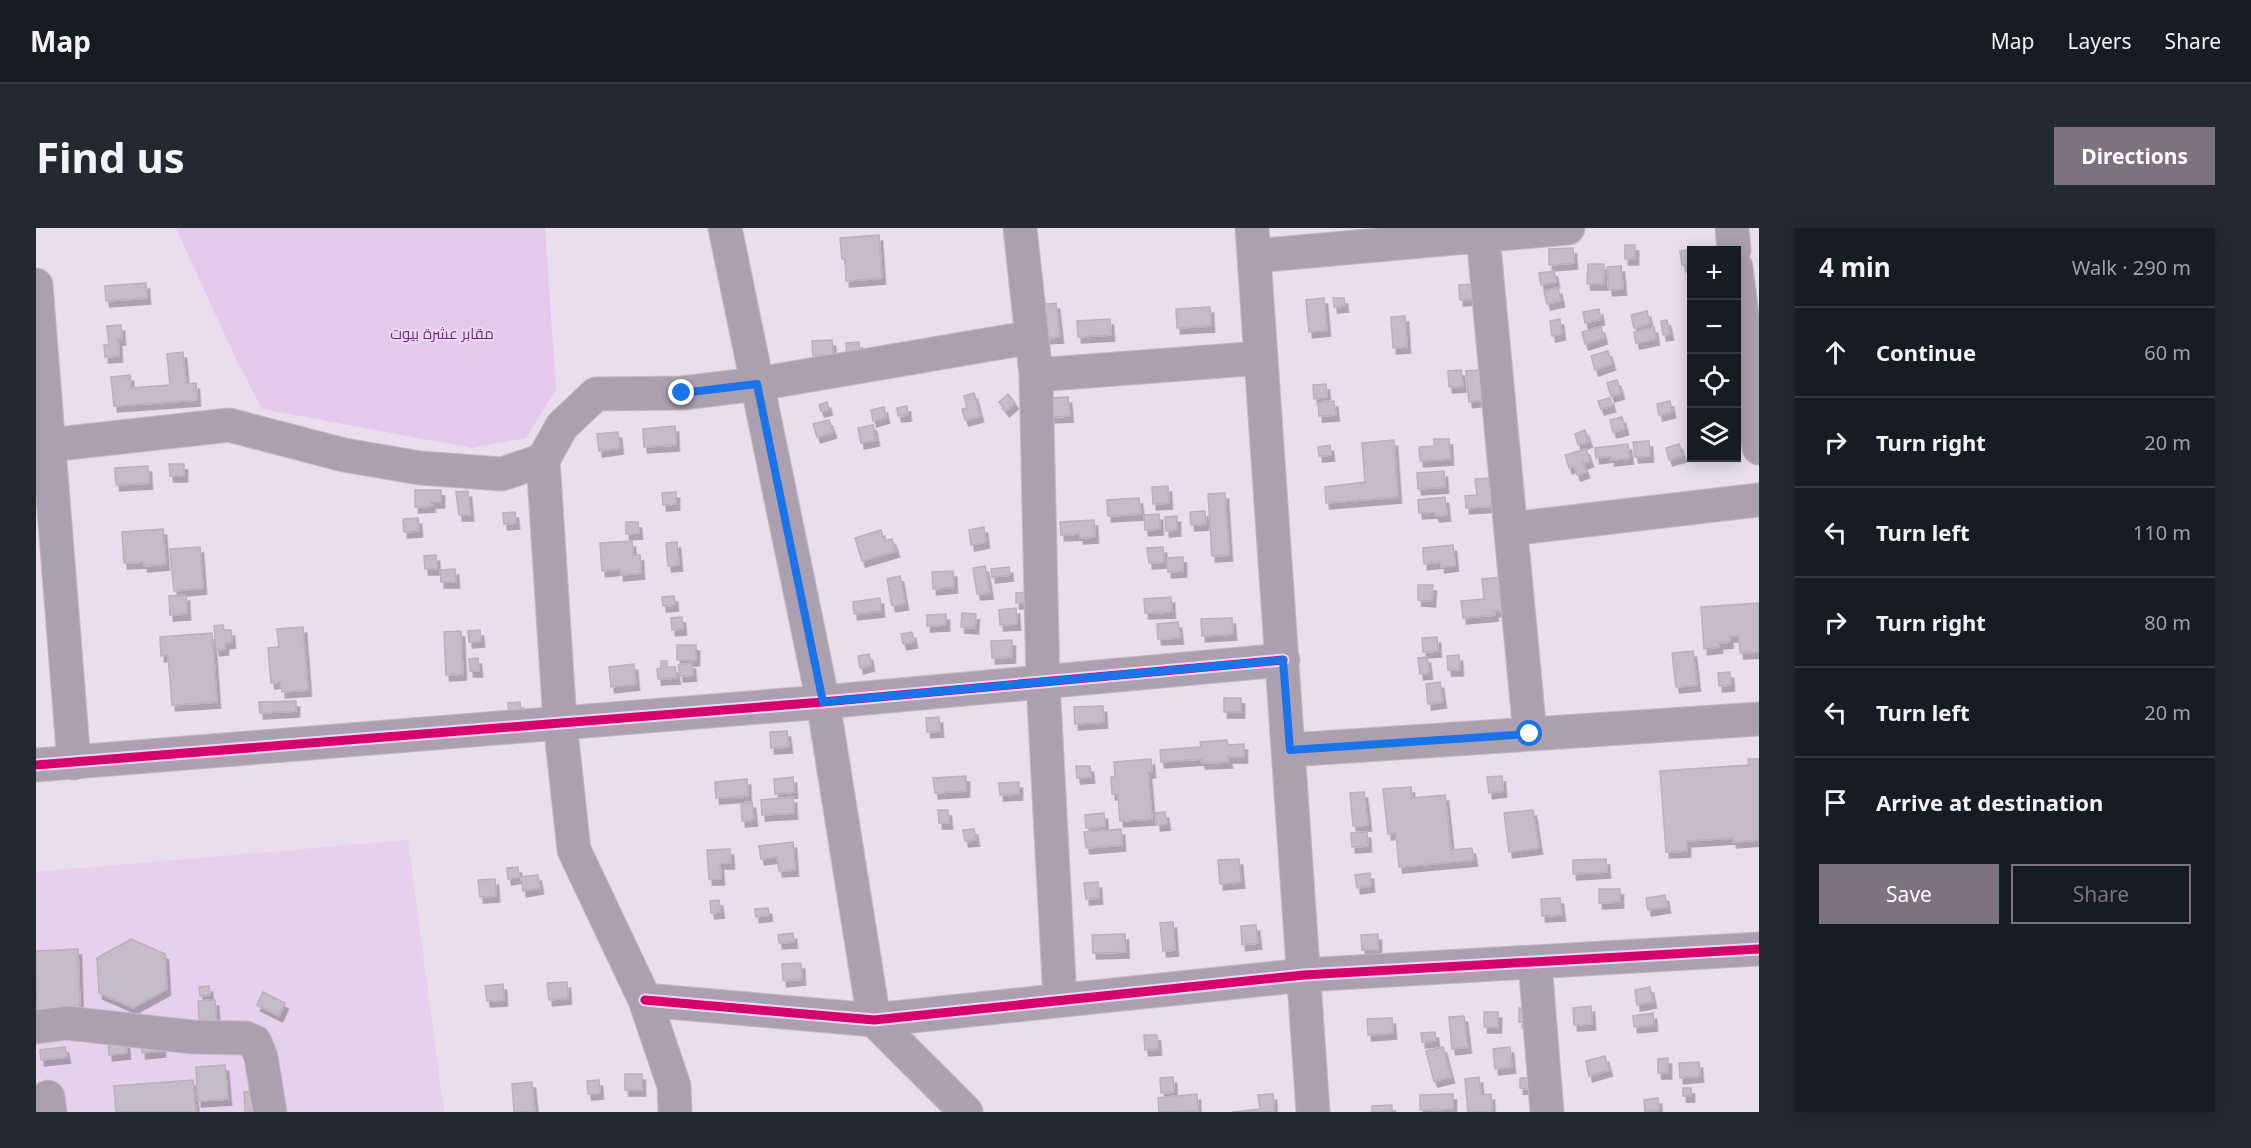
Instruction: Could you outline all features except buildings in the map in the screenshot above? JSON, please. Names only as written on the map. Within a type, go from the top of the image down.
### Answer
[{"type":"street","points":[[725,228],[823,702],[874,1020],[966,1112]]},
{"type":"street","points":[[1020,228],[1036,375],[1043,682],[1060,1000]]},
{"type":"street","points":[[1313,1112],[1290,750],[1253,242],[1483,236],[1568,228]]},
{"type":"street","points":[[1732,228],[1734,246]]},
{"type":"street","points":[[1483,236],[1530,734]]},
{"type":"street","points":[[36,285],[74,762]]},
{"type":"street","points":[[1741,300],[1759,448]]},
{"type":"street","points":[[675,1112],[674,1086],[645,1000],[574,850],[560,722],[543,460],[562,426],[596,394],[682,393],[757,384],[1032,337]]},
{"type":"street","points":[[1036,375],[1261,358]]},
{"type":"street","points":[[49,445],[229,425],[344,455],[420,468],[502,474],[543,460]]},
{"type":"street","points":[[1511,529],[1759,500]]},
{"type":"street","points":[[36,765],[823,702],[1283,660]]},
{"type":"street","points":[[1290,750],[1759,719]]},
{"type":"street","points":[[645,1000],[874,1020],[1304,975],[1759,949]]},
{"type":"street","points":[[1535,962],[1547,1112]]},
{"type":"street","points":[[36,1027],[67,1023],[193,1037],[246,1038],[255,1042],[261,1057],[270,1112]]},
{"type":"shaded area","points":[[408,840],[444,1112],[36,1112],[36,872]]},
{"type":"green space","name":"مقابر عشرة بيوت","points":[[176,228],[545,228],[556,389],[526,438],[472,448],[262,409],[235,357]]},
{"type":"cycle path","points":[[36,765],[823,702],[1283,660]]},
{"type":"cycle path","points":[[645,1000],[874,1020],[1304,975],[1759,949]]},
{"type":"route","points":[[682,393],[757,384],[823,702],[1283,660],[1290,750],[1530,734]]}]
